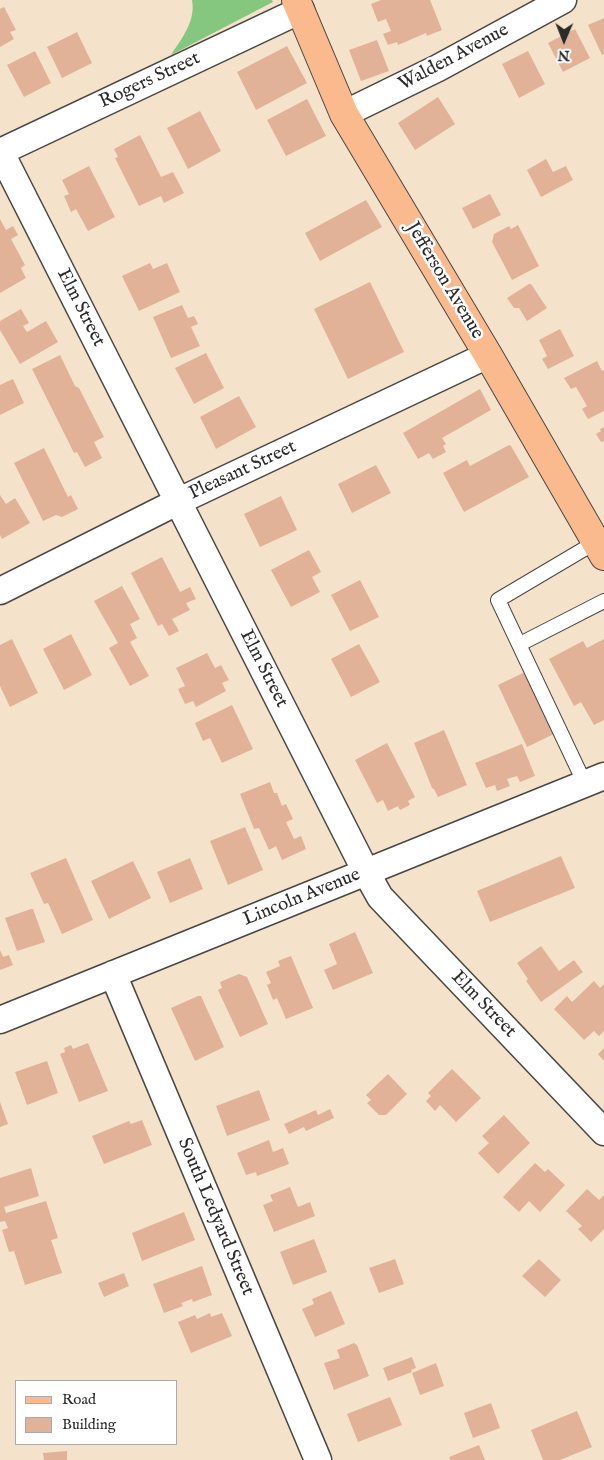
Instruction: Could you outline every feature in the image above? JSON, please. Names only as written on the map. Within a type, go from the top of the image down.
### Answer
[{"type":"main road","name":"Jefferson Avenue","points":[[299,5],[344,114],[488,355],[600,550]]},
{"type":"street","name":"Walden Avenue","points":[[344,114],[438,68],[563,0]]},
{"type":"street","name":"Rogers Street","points":[[0,152],[299,5]]},
{"type":"street","name":"Elm Street","points":[[0,152],[380,897],[604,1132]]},
{"type":"street","name":"Pleasant Street","points":[[0,591],[179,501],[488,355]]},
{"type":"street","name":"Lincoln Avenue","points":[[0,1020],[594,780]]},
{"type":"street","name":"South Ledyard Street","points":[[113,974],[318,1460]]},
{"type":"lane","points":[[594,780],[498,600],[600,550]]},
{"type":"lane","points":[[520,644],[604,600]]},
{"type":"green space","points":[[192,0],[272,0],[273,2],[171,55],[184,36],[190,22],[193,8]]},
{"type":"building","points":[[381,0],[430,0],[442,30],[427,36],[426,33],[398,45],[397,42],[388,45],[383,34],[391,31],[386,19],[378,22],[371,4]]},
{"type":"building","points":[[4,7],[16,30],[10,32],[14,39],[0,47],[0,9]]},
{"type":"building","points":[[604,18],[604,54],[602,55],[588,25]]},
{"type":"building","points":[[575,29],[590,58],[563,72],[548,43]]},
{"type":"building","points":[[77,32],[92,63],[62,78],[47,47]]},
{"type":"building","points":[[377,40],[389,71],[361,81],[349,50]]},
{"type":"building","points":[[287,46],[307,83],[256,110],[237,72]]},
{"type":"building","points":[[35,51],[51,83],[24,97],[7,65]]},
{"type":"building","points":[[528,51],[545,84],[519,98],[502,64]]},
{"type":"building","points":[[438,97],[455,124],[415,150],[398,123]]},
{"type":"building","points":[[307,99],[326,136],[286,156],[267,120]]},
{"type":"building","points":[[200,111],[221,151],[188,169],[167,128]]},
{"type":"building","points":[[140,135],[161,177],[173,172],[184,193],[164,203],[161,196],[139,206],[115,158],[118,157],[114,149]]},
{"type":"building","points":[[546,159],[553,172],[566,166],[573,180],[541,197],[527,170]]},
{"type":"building","points":[[89,166],[115,217],[88,231],[76,209],[71,212],[64,196],[69,194],[62,180]]},
{"type":"building","points":[[490,194],[501,215],[473,229],[462,208]]},
{"type":"building","points":[[366,200],[382,227],[320,261],[305,233]]},
{"type":"building","points":[[0,219],[6,230],[13,226],[18,235],[11,239],[25,265],[21,268],[26,278],[0,293]]},
{"type":"building","points":[[518,225],[539,266],[512,280],[492,242],[494,234],[509,226],[511,229]]},
{"type":"building","points":[[150,263],[153,269],[167,263],[180,292],[139,311],[122,276]]},
{"type":"building","points":[[370,282],[404,352],[348,379],[314,309]]},
{"type":"building","points":[[531,284],[547,308],[527,321],[519,308],[514,308],[507,298]]},
{"type":"building","points":[[182,305],[188,318],[194,316],[198,324],[191,327],[200,346],[171,358],[153,317]]},
{"type":"building","points":[[21,309],[29,323],[23,326],[27,332],[46,321],[58,342],[20,364],[0,330],[0,321]]},
{"type":"building","points":[[560,329],[574,356],[548,369],[542,359],[547,356],[539,340]]},
{"type":"building","points":[[206,353],[224,388],[194,404],[175,368]]},
{"type":"building","points":[[60,355],[104,437],[94,442],[102,458],[85,467],[77,452],[74,453],[32,369]]},
{"type":"building","points":[[597,361],[602,371],[604,370],[604,411],[588,419],[582,409],[587,406],[576,387],[571,389],[564,378]]},
{"type":"building","points":[[13,379],[24,403],[0,415],[0,385]]},
{"type":"building","points":[[480,389],[491,410],[442,438],[446,444],[443,446],[446,452],[433,459],[429,453],[418,459],[403,433]]},
{"type":"building","points":[[239,396],[256,427],[216,449],[200,417]]},
{"type":"building","points":[[604,427],[604,441],[601,442],[596,434]]},
{"type":"building","points":[[509,445],[529,477],[464,512],[443,473],[467,460],[470,466]]},
{"type":"building","points":[[44,448],[68,497],[71,495],[78,509],[62,517],[56,515],[43,521],[14,463]]},
{"type":"building","points":[[376,465],[391,493],[352,513],[338,484]]},
{"type":"building","points":[[0,495],[6,504],[15,498],[30,523],[2,539],[0,535]]},
{"type":"building","points":[[281,496],[297,530],[260,547],[244,514]]},
{"type":"building","points":[[309,550],[321,572],[312,577],[320,592],[291,607],[271,570]]},
{"type":"building","points":[[162,557],[180,592],[190,587],[196,599],[186,603],[190,610],[172,619],[179,631],[169,636],[162,624],[158,626],[131,573]]},
{"type":"building","points":[[360,580],[379,617],[350,631],[331,595]]},
{"type":"building","points":[[122,586],[140,619],[130,624],[137,638],[130,642],[149,676],[130,686],[109,648],[118,643],[94,601]]},
{"type":"building","points":[[71,634],[92,675],[64,690],[43,649]]},
{"type":"building","points":[[12,639],[38,693],[10,707],[0,686],[0,645]]},
{"type":"building","points":[[604,639],[604,720],[594,725],[581,702],[574,706],[549,659],[583,641],[587,648]]},
{"type":"building","points":[[359,644],[380,682],[351,697],[331,659]]},
{"type":"building","points":[[207,653],[215,668],[221,665],[229,680],[222,683],[226,691],[196,707],[193,701],[185,704],[178,689],[185,686],[176,668]]},
{"type":"building","points":[[525,672],[554,734],[527,747],[498,685]]},
{"type":"building","points":[[232,705],[253,749],[222,763],[210,738],[203,741],[195,723]]},
{"type":"building","points":[[444,730],[467,785],[438,797],[432,788],[414,743]]},
{"type":"building","points":[[387,743],[415,797],[408,801],[410,805],[400,810],[398,806],[388,811],[383,800],[377,803],[355,760]]},
{"type":"building","points":[[522,744],[535,776],[520,782],[517,776],[507,779],[510,786],[497,791],[495,785],[486,788],[475,763]]},
{"type":"building","points":[[270,782],[282,806],[286,804],[293,819],[286,822],[294,839],[301,836],[306,849],[282,860],[276,846],[269,850],[259,828],[254,829],[240,794]]},
{"type":"building","points":[[245,827],[263,870],[228,885],[210,841]]},
{"type":"building","points":[[561,856],[575,888],[490,922],[477,891]]},
{"type":"building","points":[[66,858],[93,920],[62,934],[48,903],[44,904],[30,873]]},
{"type":"building","points":[[190,858],[203,889],[170,903],[157,872]]},
{"type":"building","points":[[133,861],[151,898],[109,919],[91,881]]},
{"type":"building","points":[[33,909],[45,942],[17,951],[5,918]]},
{"type":"building","points":[[355,932],[373,973],[333,990],[324,970],[337,964],[329,944]]},
{"type":"building","points":[[541,946],[559,971],[574,960],[583,972],[541,1002],[526,981],[528,979],[517,963]]},
{"type":"building","points":[[0,950],[3,957],[9,955],[13,965],[0,970]]},
{"type":"building","points":[[291,956],[313,1008],[286,1019],[277,998],[273,1000],[267,985],[271,983],[266,972],[280,966],[278,961]]},
{"type":"building","points":[[239,974],[247,977],[268,1024],[240,1037],[218,990],[222,988],[220,982]]},
{"type":"building","points":[[594,981],[600,988],[604,984],[604,1031],[599,1036],[594,1031],[584,1040],[554,1009],[567,996],[572,1002]]},
{"type":"building","points":[[201,996],[224,1047],[195,1061],[171,1008]]},
{"type":"building","points":[[88,1043],[108,1091],[79,1102],[60,1054],[65,1052],[64,1048],[71,1045],[73,1049]]},
{"type":"building","points":[[604,1048],[604,1061],[598,1054]]},
{"type":"building","points":[[47,1061],[58,1093],[27,1105],[15,1072]]},
{"type":"building","points":[[452,1069],[481,1098],[456,1122],[440,1105],[435,1111],[426,1101],[431,1096],[428,1093]]},
{"type":"building","points":[[388,1074],[407,1094],[386,1115],[379,1115],[367,1103],[371,1100],[366,1095]]},
{"type":"building","points":[[259,1090],[270,1120],[227,1136],[216,1106]]},
{"type":"building","points":[[0,1102],[8,1124],[0,1127]]},
{"type":"building","points":[[330,1109],[334,1118],[306,1131],[304,1127],[289,1134],[284,1124],[316,1110],[318,1115]]},
{"type":"building","points":[[504,1115],[530,1143],[498,1174],[478,1153],[489,1143],[482,1136]]},
{"type":"building","points":[[142,1120],[152,1145],[104,1164],[92,1136],[129,1121],[131,1124]]},
{"type":"building","points":[[269,1140],[273,1152],[283,1148],[289,1164],[257,1176],[256,1172],[246,1175],[237,1153]]},
{"type":"building","points":[[535,1163],[545,1172],[548,1169],[565,1185],[540,1212],[529,1201],[519,1212],[503,1197]]},
{"type":"building","points":[[31,1168],[39,1196],[4,1207],[6,1213],[46,1201],[58,1238],[51,1240],[62,1273],[25,1285],[14,1251],[9,1252],[2,1230],[8,1228],[5,1221],[0,1222],[0,1178]]},
{"type":"building","points":[[290,1187],[298,1207],[310,1202],[315,1216],[274,1232],[263,1205],[273,1201],[270,1195]]},
{"type":"building","points":[[587,1189],[599,1200],[604,1195],[604,1229],[591,1242],[578,1229],[582,1226],[566,1211]]},
{"type":"building","points":[[184,1212],[195,1240],[142,1261],[132,1233]]},
{"type":"building","points":[[314,1239],[327,1272],[293,1285],[280,1252]]},
{"type":"building","points":[[395,1259],[404,1284],[379,1293],[369,1268]]},
{"type":"building","points":[[539,1259],[561,1280],[545,1297],[522,1276]]},
{"type":"building","points":[[202,1266],[212,1295],[193,1302],[192,1299],[181,1303],[183,1306],[164,1313],[153,1284]]},
{"type":"building","points":[[124,1273],[129,1286],[104,1297],[98,1283]]},
{"type":"building","points":[[331,1291],[345,1324],[315,1337],[302,1309],[314,1304],[312,1299]]},
{"type":"building","points":[[210,1313],[211,1317],[222,1313],[232,1336],[191,1353],[178,1322],[195,1315],[197,1319]]},
{"type":"building","points":[[354,1343],[357,1345],[369,1376],[334,1390],[324,1363],[340,1358],[337,1350]]},
{"type":"building","points":[[412,1357],[416,1368],[411,1370],[412,1372],[388,1381],[383,1368]]},
{"type":"building","points":[[436,1363],[444,1386],[420,1395],[412,1373]]},
{"type":"building","points":[[390,1397],[402,1425],[358,1442],[347,1414]]},
{"type":"building","points":[[491,1403],[500,1428],[473,1438],[464,1413]]},
{"type":"building","points":[[577,1411],[592,1447],[560,1460],[543,1460],[531,1430]]},
{"type":"building","points":[[479,1445],[485,1460],[450,1460],[449,1457]]},
{"type":"building","points":[[67,1451],[67,1460],[44,1460],[43,1453]]}]
